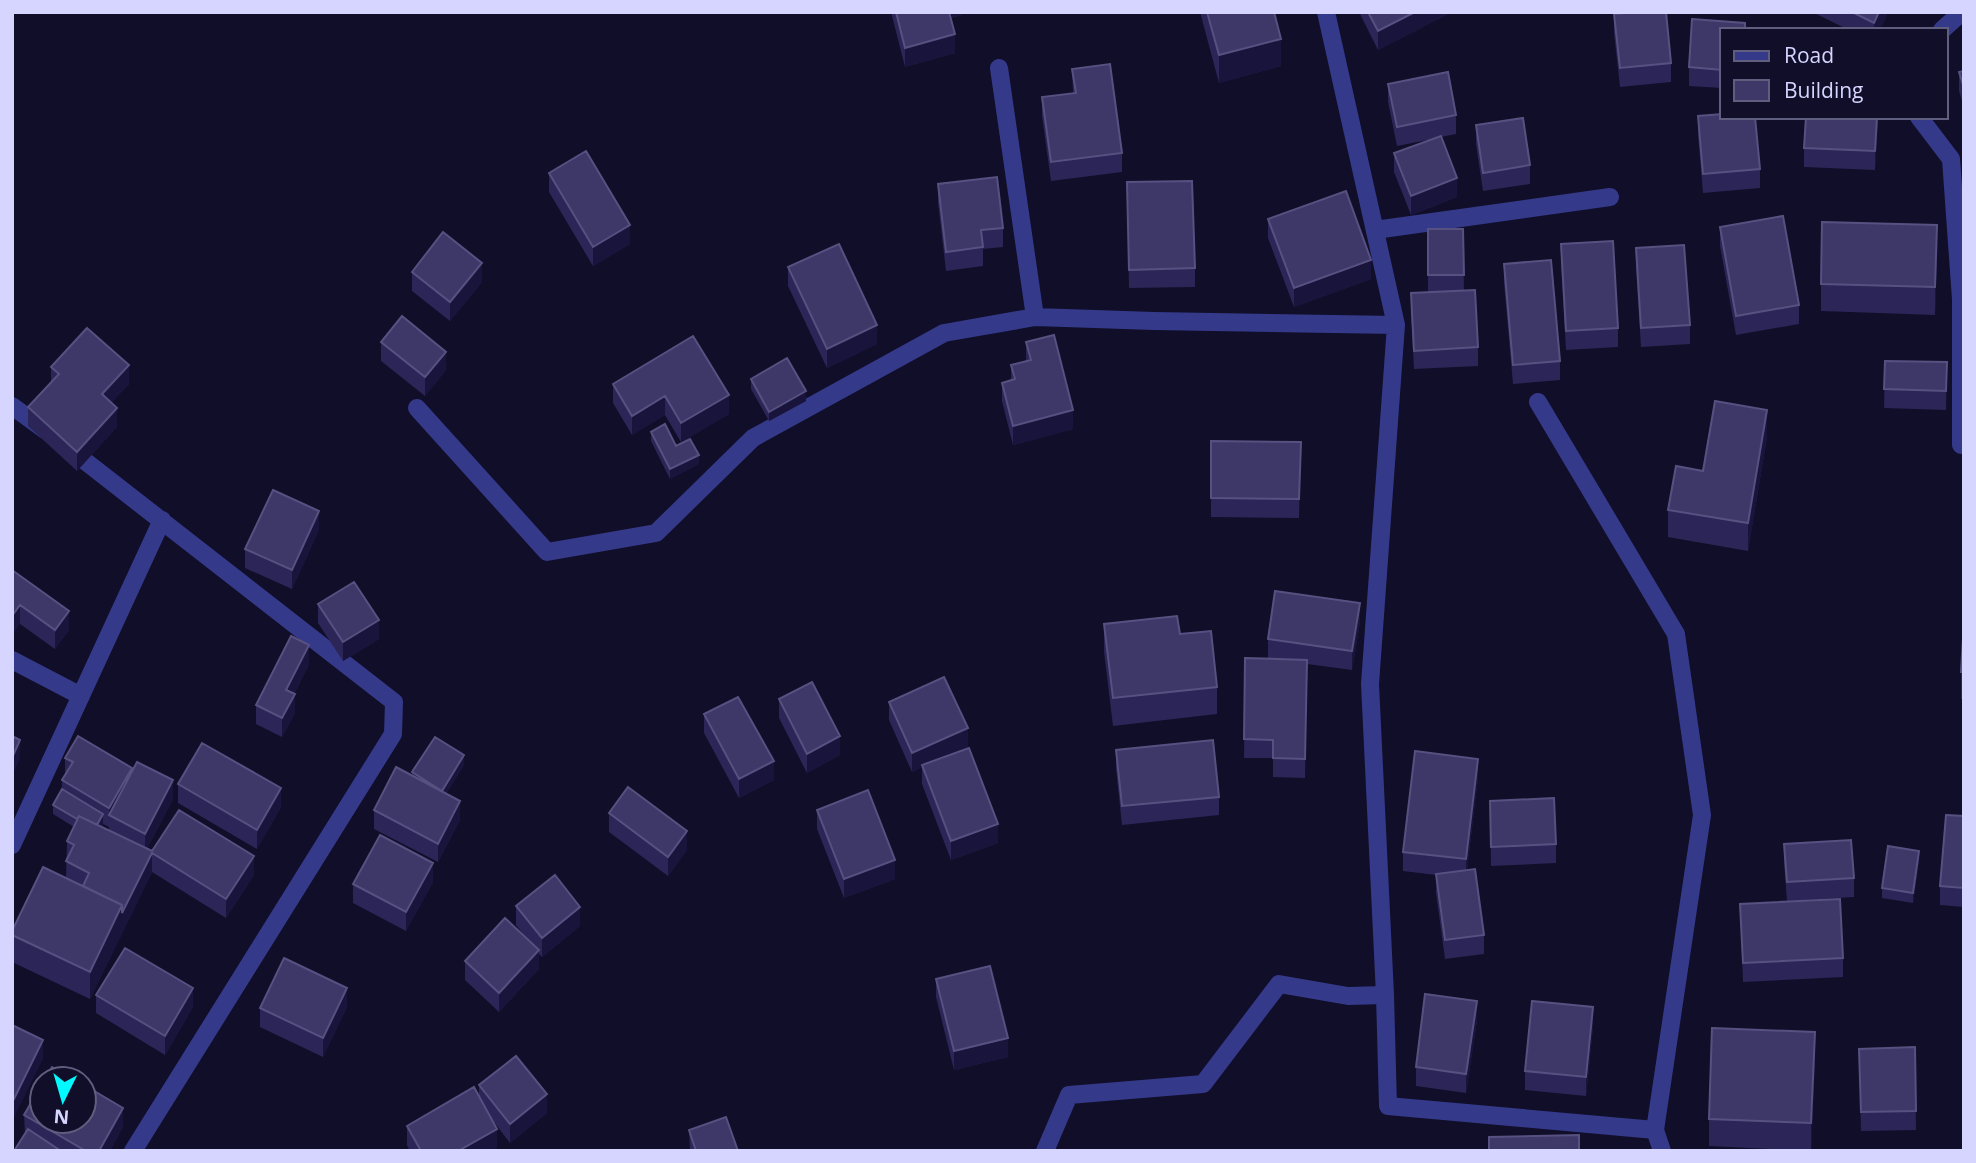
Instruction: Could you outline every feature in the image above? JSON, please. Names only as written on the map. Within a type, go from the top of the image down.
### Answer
[{"type":"street","points":[[1326,12],[1396,325],[1370,684],[1388,1106],[1655,1130]]},
{"type":"street","points":[[1944,28],[1962,12]]},
{"type":"street","points":[[999,68],[1035,317]]},
{"type":"street","points":[[1921,119],[1951,159],[1961,299],[1961,445]]},
{"type":"street","points":[[1375,230],[1610,197]]},
{"type":"street","points":[[417,408],[547,552],[656,533],[753,438],[944,333],[1035,317],[1396,325]]},
{"type":"street","points":[[1538,402],[1676,634],[1702,815],[1655,1130],[1662,1151]]},
{"type":"street","points":[[12,406],[394,702],[393,734],[132,1151]]},
{"type":"street","points":[[12,845],[162,520]]},
{"type":"street","points":[[12,660],[80,696]]},
{"type":"street","points":[[1045,1151],[1069,1095],[1203,1084],[1279,984],[1348,996],[1385,995]]},
{"type":"building","points":[[896,12],[949,12],[955,34],[905,48]]},
{"type":"building","points":[[1207,12],[1274,12],[1281,39],[1219,55]]},
{"type":"building","points":[[1368,12],[1415,12],[1378,31]]},
{"type":"building","points":[[1666,12],[1671,63],[1620,68],[1614,14]]},
{"type":"building","points":[[1852,12],[1879,12],[1874,23]]},
{"type":"building","points":[[1692,19],[1745,23],[1745,28],[1720,28],[1720,70],[1689,67]]},
{"type":"building","points":[[1110,64],[1122,153],[1051,162],[1042,97],[1076,93],[1072,69]]},
{"type":"building","points":[[1964,71],[1964,88],[1959,72]]},
{"type":"building","points":[[1448,72],[1456,115],[1397,127],[1388,84]]},
{"type":"building","points":[[1720,114],[1720,119],[1755,119],[1760,169],[1703,174],[1698,116]]},
{"type":"building","points":[[1523,118],[1530,165],[1483,173],[1476,125]]},
{"type":"building","points":[[1806,119],[1877,119],[1875,151],[1804,148]]},
{"type":"building","points":[[1441,136],[1457,178],[1411,196],[1394,153]]},
{"type":"building","points":[[586,151],[630,225],[593,247],[549,173]]},
{"type":"building","points":[[997,177],[1003,228],[981,230],[983,247],[946,252],[938,184]]},
{"type":"building","points":[[1192,181],[1195,268],[1129,270],[1127,182]]},
{"type":"building","points":[[1346,191],[1371,260],[1294,288],[1268,219]]},
{"type":"building","points":[[1783,216],[1799,305],[1736,316],[1720,227]]},
{"type":"building","points":[[1822,222],[1937,225],[1935,287],[1821,284]]},
{"type":"building","points":[[1428,229],[1463,229],[1464,275],[1428,275]]},
{"type":"building","points":[[443,232],[482,263],[450,302],[412,272]]},
{"type":"building","points":[[1613,241],[1618,328],[1566,331],[1561,244]]},
{"type":"building","points":[[839,244],[877,325],[827,349],[788,267]]},
{"type":"building","points":[[1684,245],[1690,325],[1641,328],[1636,248]]},
{"type":"building","points":[[1551,260],[1560,361],[1513,365],[1504,264]]},
{"type":"building","points":[[1475,290],[1478,347],[1414,351],[1411,293]]},
{"type":"building","points":[[402,316],[446,352],[425,377],[381,342]]},
{"type":"building","points":[[87,328],[129,365],[102,394],[117,408],[77,452],[28,407],[59,374],[51,367]]},
{"type":"building","points":[[1054,335],[1073,410],[1013,426],[1002,383],[1015,379],[1011,365],[1031,360],[1026,342]]},
{"type":"building","points":[[693,336],[729,395],[681,423],[665,396],[632,416],[613,384]]},
{"type":"building","points":[[787,358],[806,391],[769,412],[751,379]]},
{"type":"building","points":[[1885,361],[1947,362],[1946,391],[1884,389]]},
{"type":"building","points":[[1715,401],[1767,410],[1748,523],[1668,510],[1676,466],[1703,471]]},
{"type":"building","points":[[665,424],[676,446],[690,439],[699,455],[670,469],[651,432]]},
{"type":"building","points":[[1211,441],[1301,442],[1299,499],[1211,498]]},
{"type":"building","points":[[273,490],[319,511],[292,570],[245,549]]},
{"type":"building","points":[[12,570],[69,611],[55,630],[20,605],[12,616]]},
{"type":"building","points":[[354,582],[379,620],[343,642],[318,604]]},
{"type":"building","points":[[1275,591],[1360,603],[1352,651],[1268,639]]},
{"type":"building","points":[[1177,616],[1180,634],[1211,631],[1217,687],[1113,698],[1104,624]]},
{"type":"building","points":[[1964,621],[1964,672],[1961,672]]},
{"type":"building","points":[[291,636],[309,645],[286,690],[295,694],[282,718],[256,705]]},
{"type":"building","points":[[1245,658],[1307,660],[1305,759],[1273,758],[1273,740],[1244,739]]},
{"type":"building","points":[[944,677],[968,728],[912,753],[889,702]]},
{"type":"building","points":[[812,682],[840,736],[807,754],[779,699]]},
{"type":"building","points":[[738,697],[774,761],[739,779],[704,714]]},
{"type":"building","points":[[12,736],[20,740],[12,758]]},
{"type":"building","points":[[78,736],[132,768],[109,808],[62,780],[73,762],[65,758]]},
{"type":"building","points":[[435,737],[464,755],[442,791],[412,772]]},
{"type":"building","points":[[1213,740],[1219,797],[1122,806],[1116,750]]},
{"type":"building","points":[[202,743],[281,788],[257,830],[178,784]]},
{"type":"building","points":[[969,748],[998,824],[951,841],[922,765]]},
{"type":"building","points":[[1415,751],[1478,759],[1466,859],[1403,852]]},
{"type":"building","points":[[137,762],[173,780],[145,834],[109,815]]},
{"type":"building","points":[[396,767],[460,801],[438,844],[374,810]]},
{"type":"building","points":[[628,787],[687,831],[668,857],[609,813]]},
{"type":"building","points":[[62,789],[103,814],[97,825],[79,816],[77,819],[53,805]]},
{"type":"building","points":[[868,790],[895,860],[844,879],[817,810]]},
{"type":"building","points":[[1554,798],[1556,844],[1491,847],[1490,801]]},
{"type":"building","points":[[179,810],[254,856],[226,899],[152,853],[122,913],[122,905],[83,886],[89,873],[66,861],[74,845],[67,841],[79,816],[152,851]]},
{"type":"building","points":[[1946,815],[1964,816],[1964,888],[1940,886]]},
{"type":"building","points":[[380,835],[433,863],[406,912],[353,884]]},
{"type":"building","points":[[1851,840],[1854,878],[1787,882],[1784,844]]},
{"type":"building","points":[[1888,846],[1919,851],[1913,893],[1882,888]]},
{"type":"building","points":[[43,867],[122,905],[90,972],[12,935]]},
{"type":"building","points":[[1475,869],[1484,935],[1445,940],[1436,874]]},
{"type":"building","points":[[555,875],[580,907],[542,938],[516,906]]},
{"type":"building","points":[[1840,899],[1843,958],[1743,963],[1740,904]]},
{"type":"building","points":[[505,918],[539,950],[499,993],[465,961]]},
{"type":"building","points":[[125,948],[193,988],[165,1036],[96,995]]},
{"type":"building","points":[[284,958],[347,988],[323,1038],[260,1008]]},
{"type":"building","points":[[990,966],[1008,1038],[954,1051],[936,979]]},
{"type":"building","points":[[1425,994],[1477,1001],[1466,1074],[1416,1067]]},
{"type":"building","points":[[1532,1001],[1593,1007],[1586,1077],[1525,1071]]},
{"type":"building","points":[[12,1025],[43,1040],[31,1065],[28,1065],[28,1070],[12,1103]]},
{"type":"building","points":[[1712,1028],[1815,1032],[1811,1123],[1709,1119]]},
{"type":"building","points":[[1915,1047],[1916,1111],[1861,1112],[1859,1049]]},
{"type":"building","points":[[516,1056],[547,1094],[510,1124],[479,1085]]},
{"type":"building","points":[[474,1087],[497,1129],[458,1151],[421,1151],[407,1126]]},
{"type":"building","points":[[98,1093],[123,1108],[99,1151],[86,1151],[58,1135],[98,1135]]},
{"type":"building","points":[[726,1117],[738,1151],[696,1151],[689,1130]]},
{"type":"building","points":[[28,1129],[28,1135],[37,1135],[61,1151],[14,1151]]},
{"type":"building","points":[[1579,1135],[1579,1151],[1489,1151],[1489,1137]]}]
